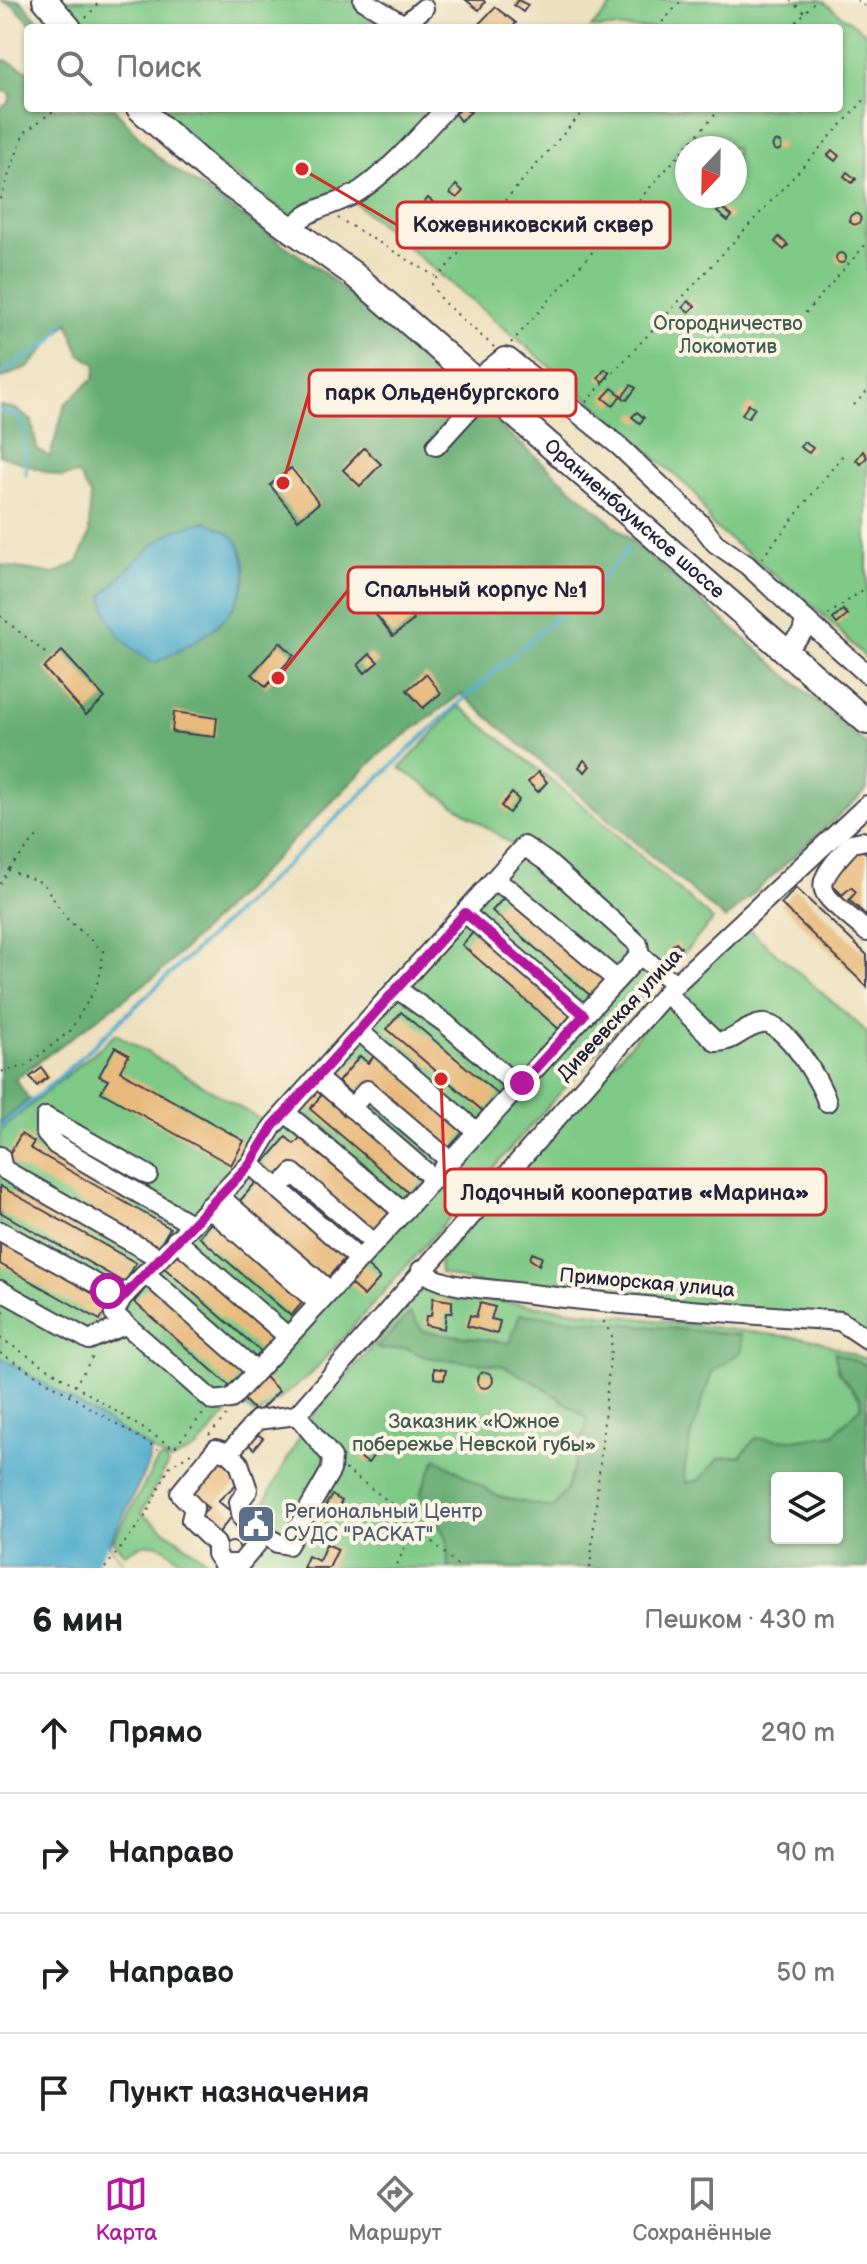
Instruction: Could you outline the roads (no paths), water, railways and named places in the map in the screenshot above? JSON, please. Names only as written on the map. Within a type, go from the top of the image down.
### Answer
[{"type":"main road","points":[[45,0],[75,24]]},
{"type":"main road","name":"Ораниенбаумское шоссе","points":[[143,112],[192,156],[352,273],[867,722]]},
{"type":"street","points":[[363,0],[402,24]]},
{"type":"street","points":[[405,24],[424,8]]},
{"type":"street","points":[[292,228],[305,213],[362,190],[405,152],[442,112]]},
{"type":"street","points":[[436,446],[504,357],[514,362],[654,479],[700,523],[715,543],[747,565],[867,674]]},
{"type":"street","points":[[694,571],[715,543]]},
{"type":"street","points":[[785,651],[802,633],[805,619]]},
{"type":"street","name":"Дивеевская улица","points":[[297,1415],[670,988],[867,805]]},
{"type":"street","points":[[865,841],[852,843],[821,881],[823,892],[867,932]]},
{"type":"street","points":[[640,955],[231,1399],[213,1401],[114,1314],[122,1298],[250,1164],[273,1126],[524,846],[547,862],[638,944],[640,955],[716,1042],[729,1040],[764,1023],[773,1025],[797,1050],[818,1080],[827,1102]]},
{"type":"street","points":[[493,881],[510,890],[617,980]]},
{"type":"street","points":[[465,913],[584,1015]]},
{"type":"street","points":[[397,989],[445,1023],[519,1088]]},
{"type":"street","points":[[359,1031],[477,1132]]},
{"type":"street","points":[[317,1078],[434,1179]]},
{"type":"street","points":[[351,1108],[367,1090],[450,1161]]},
{"type":"street","points":[[286,1113],[403,1212]]},
{"type":"street","points":[[148,1175],[48,1114],[46,1117],[46,1134],[56,1145],[191,1224]]},
{"type":"street","points":[[0,1156],[3,1169],[159,1258]]},
{"type":"street","points":[[250,1164],[359,1259]]},
{"type":"street","points":[[278,1189],[293,1173],[374,1243]]},
{"type":"street","points":[[213,1202],[324,1297]]},
{"type":"street","points":[[0,1231],[122,1298]]},
{"type":"street","points":[[176,1240],[287,1336]]},
{"type":"street","name":"Приморская улица","points":[[421,1270],[428,1276],[455,1283],[593,1302],[840,1321],[867,1339]]},
{"type":"street","points":[[145,1273],[256,1371]]},
{"type":"street","points":[[0,1290],[89,1340],[125,1325]]},
{"type":"street","points":[[229,1453],[257,1420],[297,1415],[332,1457],[331,1470],[288,1545],[277,1543],[265,1534],[242,1518],[239,1502],[248,1490],[239,1463],[229,1453],[216,1449],[180,1493],[194,1508],[191,1520],[216,1544],[218,1559],[228,1566],[240,1564],[265,1534]]},
{"type":"water","points":[[208,522],[232,536],[240,546],[245,571],[242,591],[235,605],[213,629],[155,663],[135,651],[120,635],[109,617],[103,595],[163,538],[192,524]]},
{"type":"water","points":[[0,1357],[150,1448],[148,1465],[109,1545],[127,1568],[0,1568]]},
{"type":"waterway","points":[[0,374],[51,342],[63,323]]},
{"type":"waterway","points":[[0,411],[18,417],[25,434],[26,474]]},
{"type":"waterway","points":[[0,1127],[59,1078],[460,702],[608,572],[628,549]]},
{"type":"place","name":"Кожевниковский сквер","points":[[302,169]]},
{"type":"place","name":"парк Ольденбургского","points":[[283,483]]},
{"type":"place","name":"Спальный корпус №1","points":[[278,678]]},
{"type":"place","name":"Лодочный кооператив «Марина»","points":[[441,1079]]},
{"type":"place","name":"Региональный Центр СУДС \"РАСКАТ\"","points":[[256,1524]]},
{"type":"park label","name":"Огородничество Локомотив","points":[[728,336]]},
{"type":"park label","name":"Заказник «Южное побережье Невской губы»","points":[[474,1434]]}]
